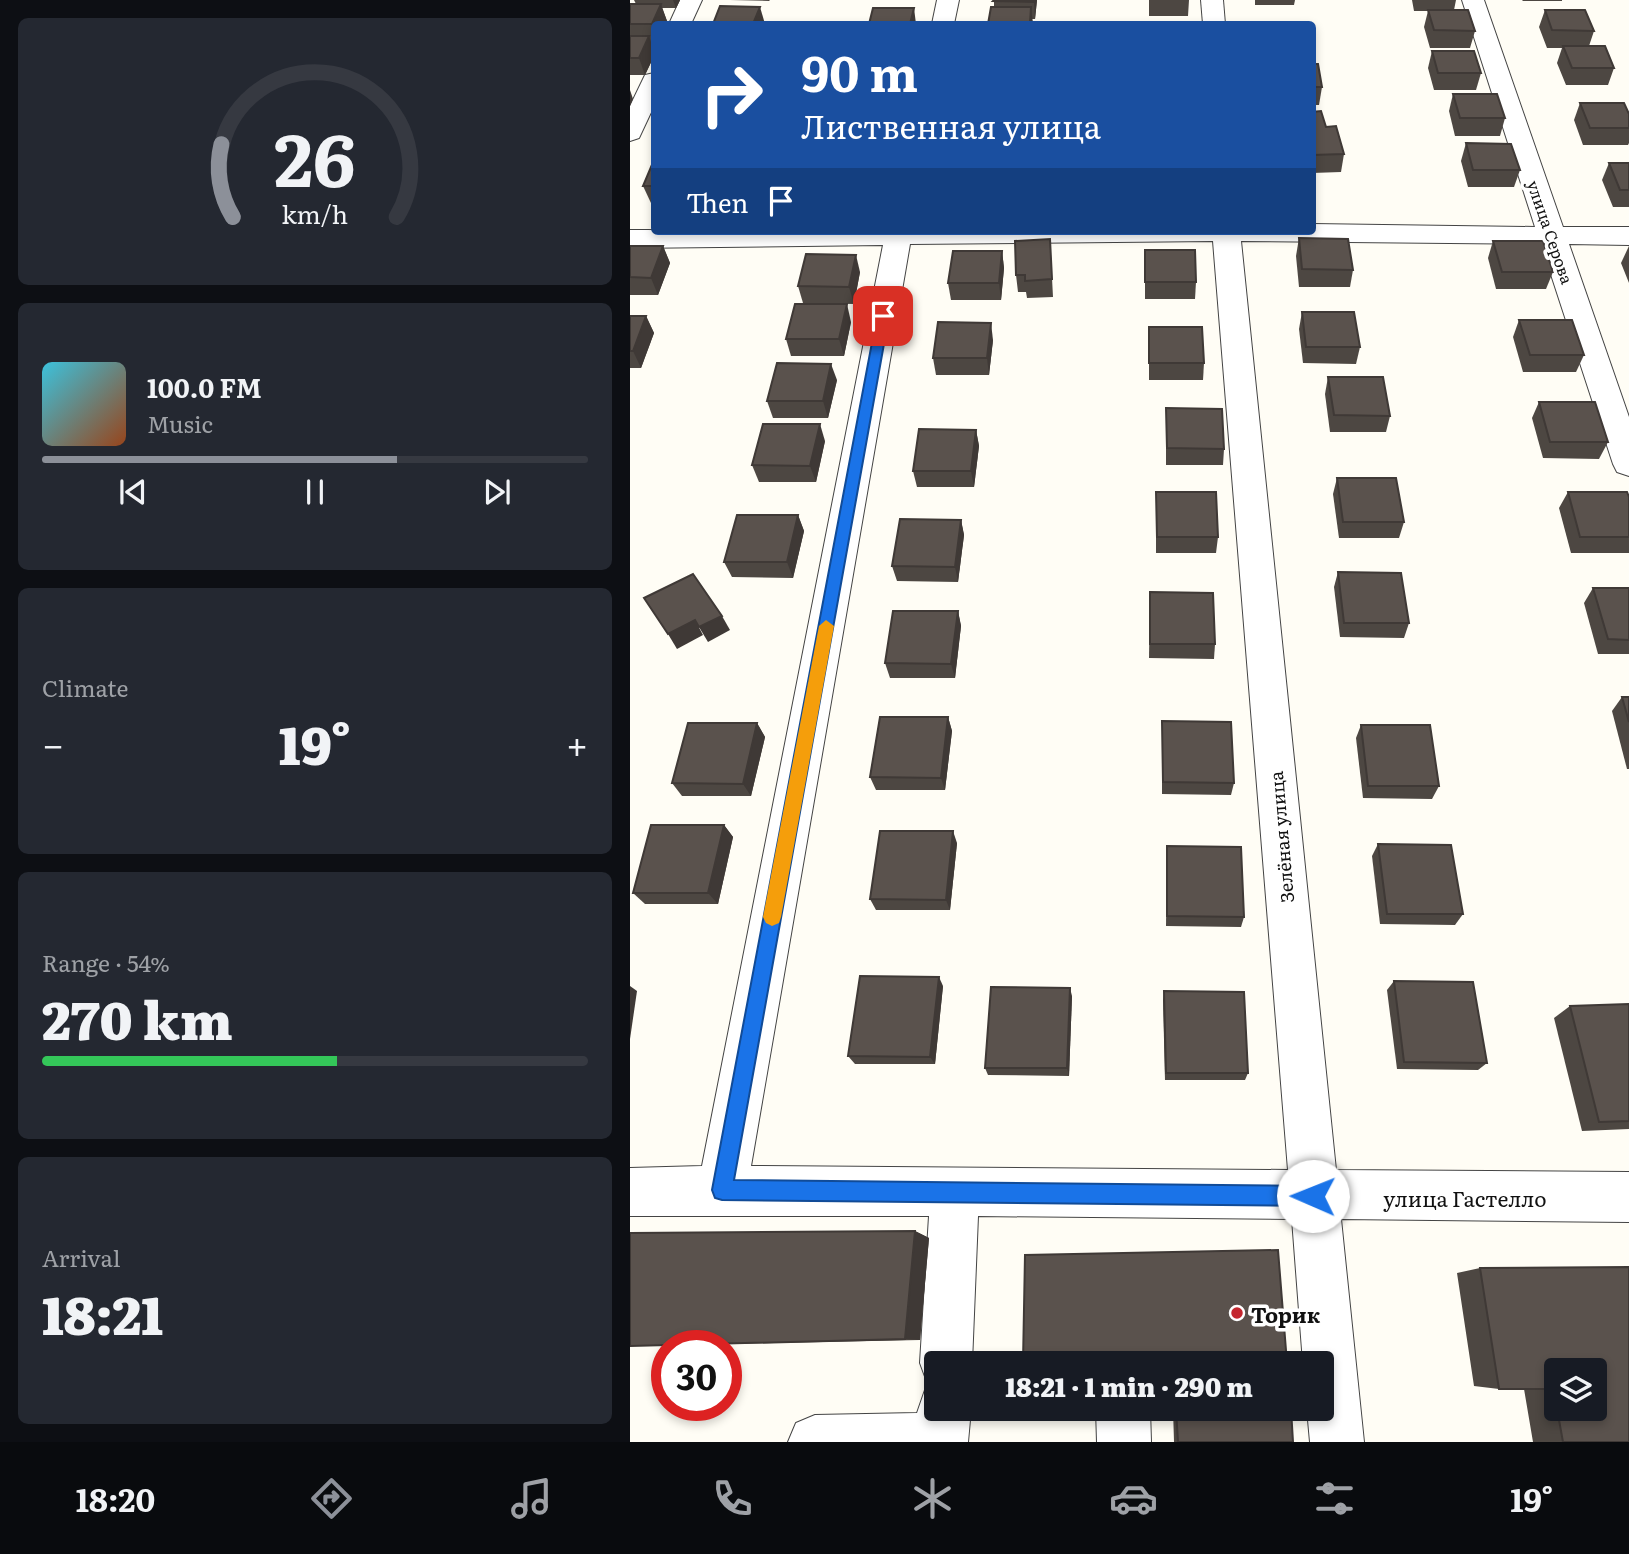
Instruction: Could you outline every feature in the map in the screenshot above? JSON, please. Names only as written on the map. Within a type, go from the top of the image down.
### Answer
[{"type":"street","points":[[681,21],[691,0]]},
{"type":"street","points":[[944,21],[948,0]]},
{"type":"street","points":[[1212,0],[1213,21]]},
{"type":"street","name":"улица Серова","points":[[1474,0],[1629,464]]},
{"type":"street","points":[[630,133],[651,87]]},
{"type":"street","points":[[1316,232],[1629,236]]},
{"type":"street","points":[[630,239],[784,235]]},
{"type":"street","points":[[722,1190],[898,235]]},
{"type":"street","name":"Зелёная улица","points":[[1226,235],[1337,1442]]},
{"type":"street","name":"улица Гастелло","points":[[630,1192],[722,1190],[1313,1196],[1627,1205]]},
{"type":"street","points":[[947,1351],[955,1192]]},
{"type":"street","points":[[815,1442],[943,1440],[944,1421]]},
{"type":"street","points":[[1124,1421],[1124,1442]]},
{"type":"building","points":[[1034,0],[1034,2],[993,1]]},
{"type":"building","points":[[630,4],[661,4],[651,24],[630,24]]},
{"type":"building","points":[[720,6],[760,7],[754,21],[714,21]]},
{"type":"building","points":[[991,7],[1031,7],[1030,21],[989,21]]},
{"type":"building","points":[[873,8],[914,8],[911,21],[870,21]]},
{"type":"building","points":[[1428,10],[1468,10],[1475,31],[1434,30]]},
{"type":"building","points":[[1545,10],[1585,10],[1594,31],[1552,30]]},
{"type":"building","points":[[630,36],[649,36],[639,58],[630,58]]},
{"type":"building","points":[[1563,46],[1605,46],[1614,68],[1572,68]]},
{"type":"building","points":[[1432,51],[1474,51],[1481,73],[1438,73]]},
{"type":"building","points":[[1316,64],[1318,64],[1322,87],[1316,87]]},
{"type":"building","points":[[1453,94],[1497,94],[1505,118],[1460,118]]},
{"type":"building","points":[[1580,103],[1624,103],[1629,114],[1629,128],[1590,128]]},
{"type":"building","points":[[1321,111],[1326,127],[1336,126],[1344,154],[1316,155],[1316,112]]},
{"type":"building","points":[[1466,143],[1511,144],[1520,170],[1473,170]]},
{"type":"building","points":[[1609,163],[1629,163],[1629,190],[1620,190]]},
{"type":"building","points":[[651,167],[651,186],[643,186]]},
{"type":"building","points":[[1299,238],[1348,239],[1353,270],[1302,269]]},
{"type":"building","points":[[1050,239],[1052,279],[1025,281],[1025,275],[1016,275],[1015,241]]},
{"type":"building","points":[[1493,241],[1543,241],[1553,272],[1502,272]]},
{"type":"building","points":[[630,246],[663,246],[651,278],[630,277]]},
{"type":"building","points":[[1145,250],[1195,250],[1196,282],[1145,282]]},
{"type":"building","points":[[953,251],[1002,251],[999,283],[948,283]]},
{"type":"building","points":[[806,254],[856,255],[849,287],[798,286]]},
{"type":"building","points":[[795,304],[847,304],[839,339],[786,339]]},
{"type":"building","points":[[1302,312],[1354,312],[1360,347],[1306,347]]},
{"type":"building","points":[[630,316],[646,316],[633,351],[630,351]]},
{"type":"building","points":[[1519,320],[1572,320],[1584,355],[1530,355]]},
{"type":"building","points":[[938,322],[991,323],[987,358],[933,358]]},
{"type":"building","points":[[1149,327],[1202,327],[1204,363],[1149,363]]},
{"type":"building","points":[[777,363],[831,364],[823,401],[767,401]]},
{"type":"building","points":[[1328,377],[1383,377],[1390,416],[1334,415]]},
{"type":"building","points":[[1539,402],[1595,402],[1608,442],[1550,442]]},
{"type":"building","points":[[1166,408],[1222,409],[1224,449],[1167,448]]},
{"type":"building","points":[[763,424],[820,424],[810,466],[752,465]]},
{"type":"building","points":[[919,429],[976,430],[971,471],[913,471]]},
{"type":"building","points":[[1337,478],[1396,478],[1404,522],[1343,522]]},
{"type":"building","points":[[1156,492],[1216,492],[1218,537],[1157,537]]},
{"type":"building","points":[[1568,492],[1627,492],[1629,537],[1580,537]]},
{"type":"building","points":[[737,515],[798,515],[787,562],[724,562]]},
{"type":"building","points":[[900,519],[961,520],[955,567],[892,566]]},
{"type":"building","points":[[1338,572],[1401,573],[1409,623],[1344,623]]},
{"type":"building","points":[[693,574],[722,616],[699,627],[695,620],[668,634],[644,598]]},
{"type":"building","points":[[1593,588],[1629,588],[1629,640],[1608,639]]},
{"type":"building","points":[[1150,592],[1213,593],[1215,644],[1150,644]]},
{"type":"building","points":[[893,611],[958,611],[951,664],[885,663]]},
{"type":"building","points":[[1622,697],[1629,697],[1629,722]]},
{"type":"building","points":[[880,717],[948,717],[941,778],[870,777]]},
{"type":"building","points":[[1162,721],[1231,722],[1234,783],[1163,782]]},
{"type":"building","points":[[688,723],[757,723],[743,784],[672,783]]},
{"type":"building","points":[[1361,725],[1430,725],[1439,786],[1368,786]]},
{"type":"building","points":[[651,825],[724,825],[708,893],[633,893]]},
{"type":"building","points":[[880,831],[953,831],[946,900],[870,899]]},
{"type":"building","points":[[1378,844],[1451,845],[1463,914],[1387,914]]},
{"type":"building","points":[[1167,846],[1241,847],[1244,917],[1167,916]]},
{"type":"building","points":[[860,976],[939,977],[930,1057],[848,1056]]},
{"type":"building","points":[[1394,981],[1473,982],[1487,1063],[1404,1062]]},
{"type":"building","points":[[991,987],[1070,988],[1067,1068],[985,1068]]},
{"type":"building","points":[[1164,991],[1244,992],[1248,1073],[1166,1073]]},
{"type":"building","points":[[1629,1004],[1629,1121],[1599,1122],[1570,1006]]},
{"type":"building","points":[[915,1231],[905,1339],[742,1343],[742,1330],[651,1330],[651,1345],[630,1346],[630,1233]]},
{"type":"building","points":[[1278,1250],[1286,1351],[1023,1351],[1025,1255]]},
{"type":"building","points":[[1629,1267],[1629,1442],[1563,1442],[1559,1421],[1607,1421],[1607,1358],[1544,1358],[1544,1389],[1499,1389],[1480,1268]]},
{"type":"building","points":[[1177,1421],[1292,1421],[1293,1442],[1178,1442]]},
{"type":"slow traffic","points":[[772,917],[826,626]]},
{"type":"place","name":"Торик","points":[[1237,1313]]},
{"type":"route","points":[[883,316],[722,1190],[1313,1196]]}]
